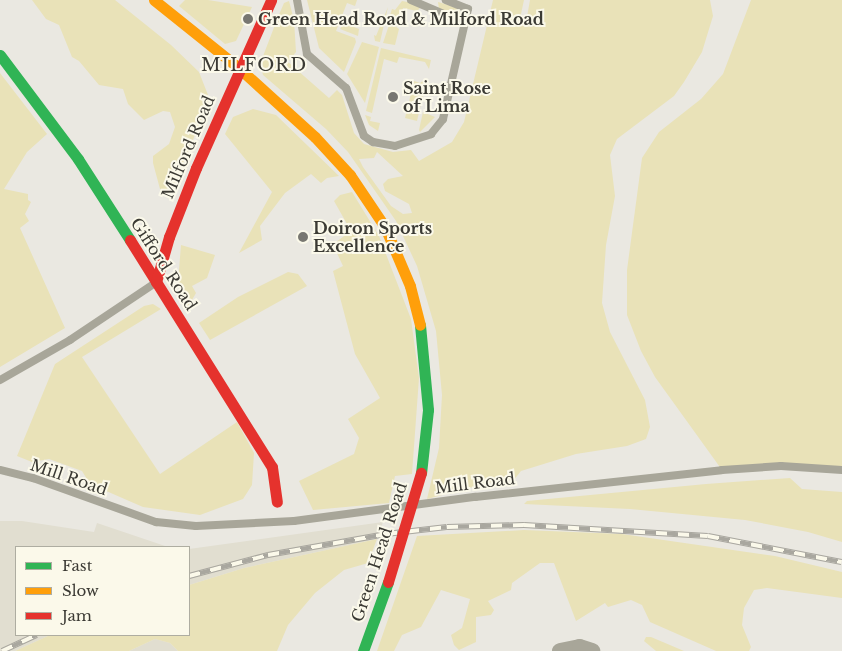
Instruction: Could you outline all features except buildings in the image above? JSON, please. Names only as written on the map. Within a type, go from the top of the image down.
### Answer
[{"type":"street","name":"Green Head Road","points":[[154,0],[240,69],[342,166],[361,190],[394,246],[415,299],[426,352],[428,410],[421,473],[388,582],[363,651]]},
{"type":"street","name":"Milford Road","points":[[156,282],[169,237],[196,168],[271,0]]},
{"type":"street","name":"Gifford Road","points":[[0,56],[78,159],[270,464],[277,502]]},
{"type":"street","points":[[560,651],[589,649]]},
{"type":"lane","points":[[297,0],[307,54],[346,88],[364,136],[373,142],[395,146],[431,134],[441,124],[468,9],[446,0]]},
{"type":"lane","points":[[411,0],[465,23]]},
{"type":"lane","points":[[0,380],[70,340],[156,282]]},
{"type":"lane","name":"Mill Road","points":[[0,470],[33,478],[156,522],[196,526],[294,521],[475,496],[722,470],[781,466],[842,470]]},
{"type":"shaded area","points":[[32,0],[115,0],[171,45],[199,72],[208,95],[208,104],[171,192],[160,189],[153,163],[153,156],[169,144],[175,127],[170,112],[163,111],[144,120],[128,104],[123,89],[99,85],[79,61],[72,57],[59,25],[46,19]]},
{"type":"shaded area","points":[[185,0],[208,0],[252,7],[236,41],[225,44],[179,6]]},
{"type":"shaded area","points":[[307,0],[357,0],[355,6],[347,3],[336,31],[355,38],[356,42],[344,72],[319,48]]},
{"type":"shaded area","points":[[493,0],[524,0],[521,14],[525,28],[530,0],[710,0],[713,16],[702,52],[684,82],[674,96],[617,139],[610,155],[615,196],[606,245],[602,303],[610,332],[645,400],[650,427],[646,439],[627,446],[576,454],[521,471],[513,481],[507,478],[427,499],[439,448],[442,395],[436,331],[417,266],[396,221],[348,152],[326,129],[263,75],[260,64],[284,3],[289,1],[294,20],[296,52],[288,62],[329,98],[337,90],[342,95],[354,133],[364,144],[393,152],[411,150],[419,161],[452,142],[464,122]],"holes":[[[377,152],[403,176],[388,179],[383,184],[385,191],[409,204],[412,213],[403,214],[391,206],[359,159],[374,158]]]},
{"type":"shaded area","points":[[751,0],[842,0],[842,470],[722,470],[655,377],[641,351],[627,315],[627,270],[642,158],[659,132],[701,99],[723,74]]},
{"type":"shaded area","points":[[402,1],[413,3],[420,8],[417,11],[403,8],[399,24],[389,18],[392,9],[395,10]]},
{"type":"shaded area","points":[[438,2],[459,8],[460,13],[456,15],[439,9]]},
{"type":"shaded area","points":[[388,7],[380,42],[375,41],[374,35],[376,36]]},
{"type":"shaded area","points":[[390,22],[399,29],[395,45],[383,43]]},
{"type":"shaded area","points":[[344,23],[359,29],[358,36],[340,29]]},
{"type":"shaded area","points":[[362,42],[379,47],[365,103],[347,74]]},
{"type":"shaded area","points":[[381,48],[431,60],[429,69],[425,62],[399,57],[397,63],[384,59],[372,113],[366,111]]},
{"type":"shaded area","points":[[0,73],[47,134],[27,152],[4,189],[28,194],[28,200],[31,202],[25,214],[29,221],[20,228],[65,328],[0,367]]},
{"type":"shaded area","points":[[427,78],[417,121],[405,118],[414,81],[420,83]]},
{"type":"shaded area","points":[[253,109],[276,115],[339,176],[327,178],[321,183],[311,174],[285,193],[260,226],[262,240],[239,253],[272,192],[225,134],[233,117]]},
{"type":"shaded area","points":[[423,112],[435,117],[420,132],[419,130]]},
{"type":"shaded area","points":[[365,115],[371,117],[370,121],[380,123],[378,131],[369,125]]},
{"type":"shaded area","points":[[352,192],[379,236],[411,319],[419,378],[412,474],[395,476],[389,503],[313,510],[299,481],[354,454],[359,438],[348,419],[380,398],[355,354],[333,271],[343,266],[336,251],[336,242],[351,231],[334,201],[340,195]]},
{"type":"shaded area","points":[[181,245],[215,255],[207,278],[192,286],[196,293],[188,307],[178,282]]},
{"type":"shaded area","points":[[288,272],[298,274],[307,286],[210,340],[199,323],[238,297]]},
{"type":"shaded area","points":[[153,304],[161,309],[82,357],[160,474],[237,422],[254,453],[252,485],[243,499],[200,515],[143,507],[90,484],[82,471],[49,459],[32,462],[17,456],[55,364],[144,306]]},
{"type":"shaded area","points":[[790,478],[802,489],[842,492],[842,542],[808,532],[745,520],[630,509],[524,504],[527,501]]},
{"type":"shaded area","points":[[0,521],[22,521],[94,532],[97,523],[165,546],[15,546],[15,636],[48,636],[15,651],[0,651]]},
{"type":"shaded area","points":[[383,522],[377,539],[244,568],[190,585],[190,549]]},
{"type":"shaded area","points":[[524,530],[622,534],[775,556],[842,572],[842,598],[767,588],[754,590],[744,608],[742,625],[751,647],[749,651],[716,651],[650,622],[642,605],[631,600],[608,607],[605,603],[576,621],[554,563],[540,563],[512,583],[511,590],[488,601],[494,610],[491,615],[476,617],[476,642],[459,650],[454,645],[451,635],[462,628],[470,599],[441,590],[421,627],[402,635],[394,651],[377,651],[417,536]]},
{"type":"shaded area","points":[[377,539],[368,563],[344,570],[315,593],[288,625],[277,651],[178,651],[170,643],[155,639],[129,651],[15,651],[48,636],[190,636],[190,585],[244,568]]},
{"type":"shaded area","points":[[646,637],[651,637],[684,651],[656,651],[644,641]]},
{"type":"shaded area","points":[[155,639],[170,643],[178,651],[129,651]]},
{"type":"railway","points":[[190,576],[268,555],[386,534],[447,527],[524,525],[708,536],[842,562]]},
{"type":"railway","points":[[2,651],[35,636]]},
{"type":"traffic: fast","points":[[0,55],[78,159],[130,240]]},
{"type":"traffic: fast","points":[[420,325],[428,410],[421,473]]},
{"type":"traffic: fast","points":[[363,651],[388,582]]},
{"type":"traffic: slow","points":[[154,0],[240,69],[315,137],[350,175],[385,227],[410,286],[420,325]]},
{"type":"traffic: jam","points":[[156,282],[169,237],[196,168],[271,0]]},
{"type":"traffic: jam","points":[[130,240],[272,467],[277,502]]},
{"type":"traffic: jam","points":[[388,582],[421,473]]},
{"type":"place","name":"Green Head Road & Milford Road","points":[[248,19]]},
{"type":"place","name":"Saint Rose of Lima","points":[[393,97]]},
{"type":"place","name":"Doiron Sports Excellence","points":[[303,237]]},
{"type":"district","name":"MILFORD","points":[[254,65]]}]
